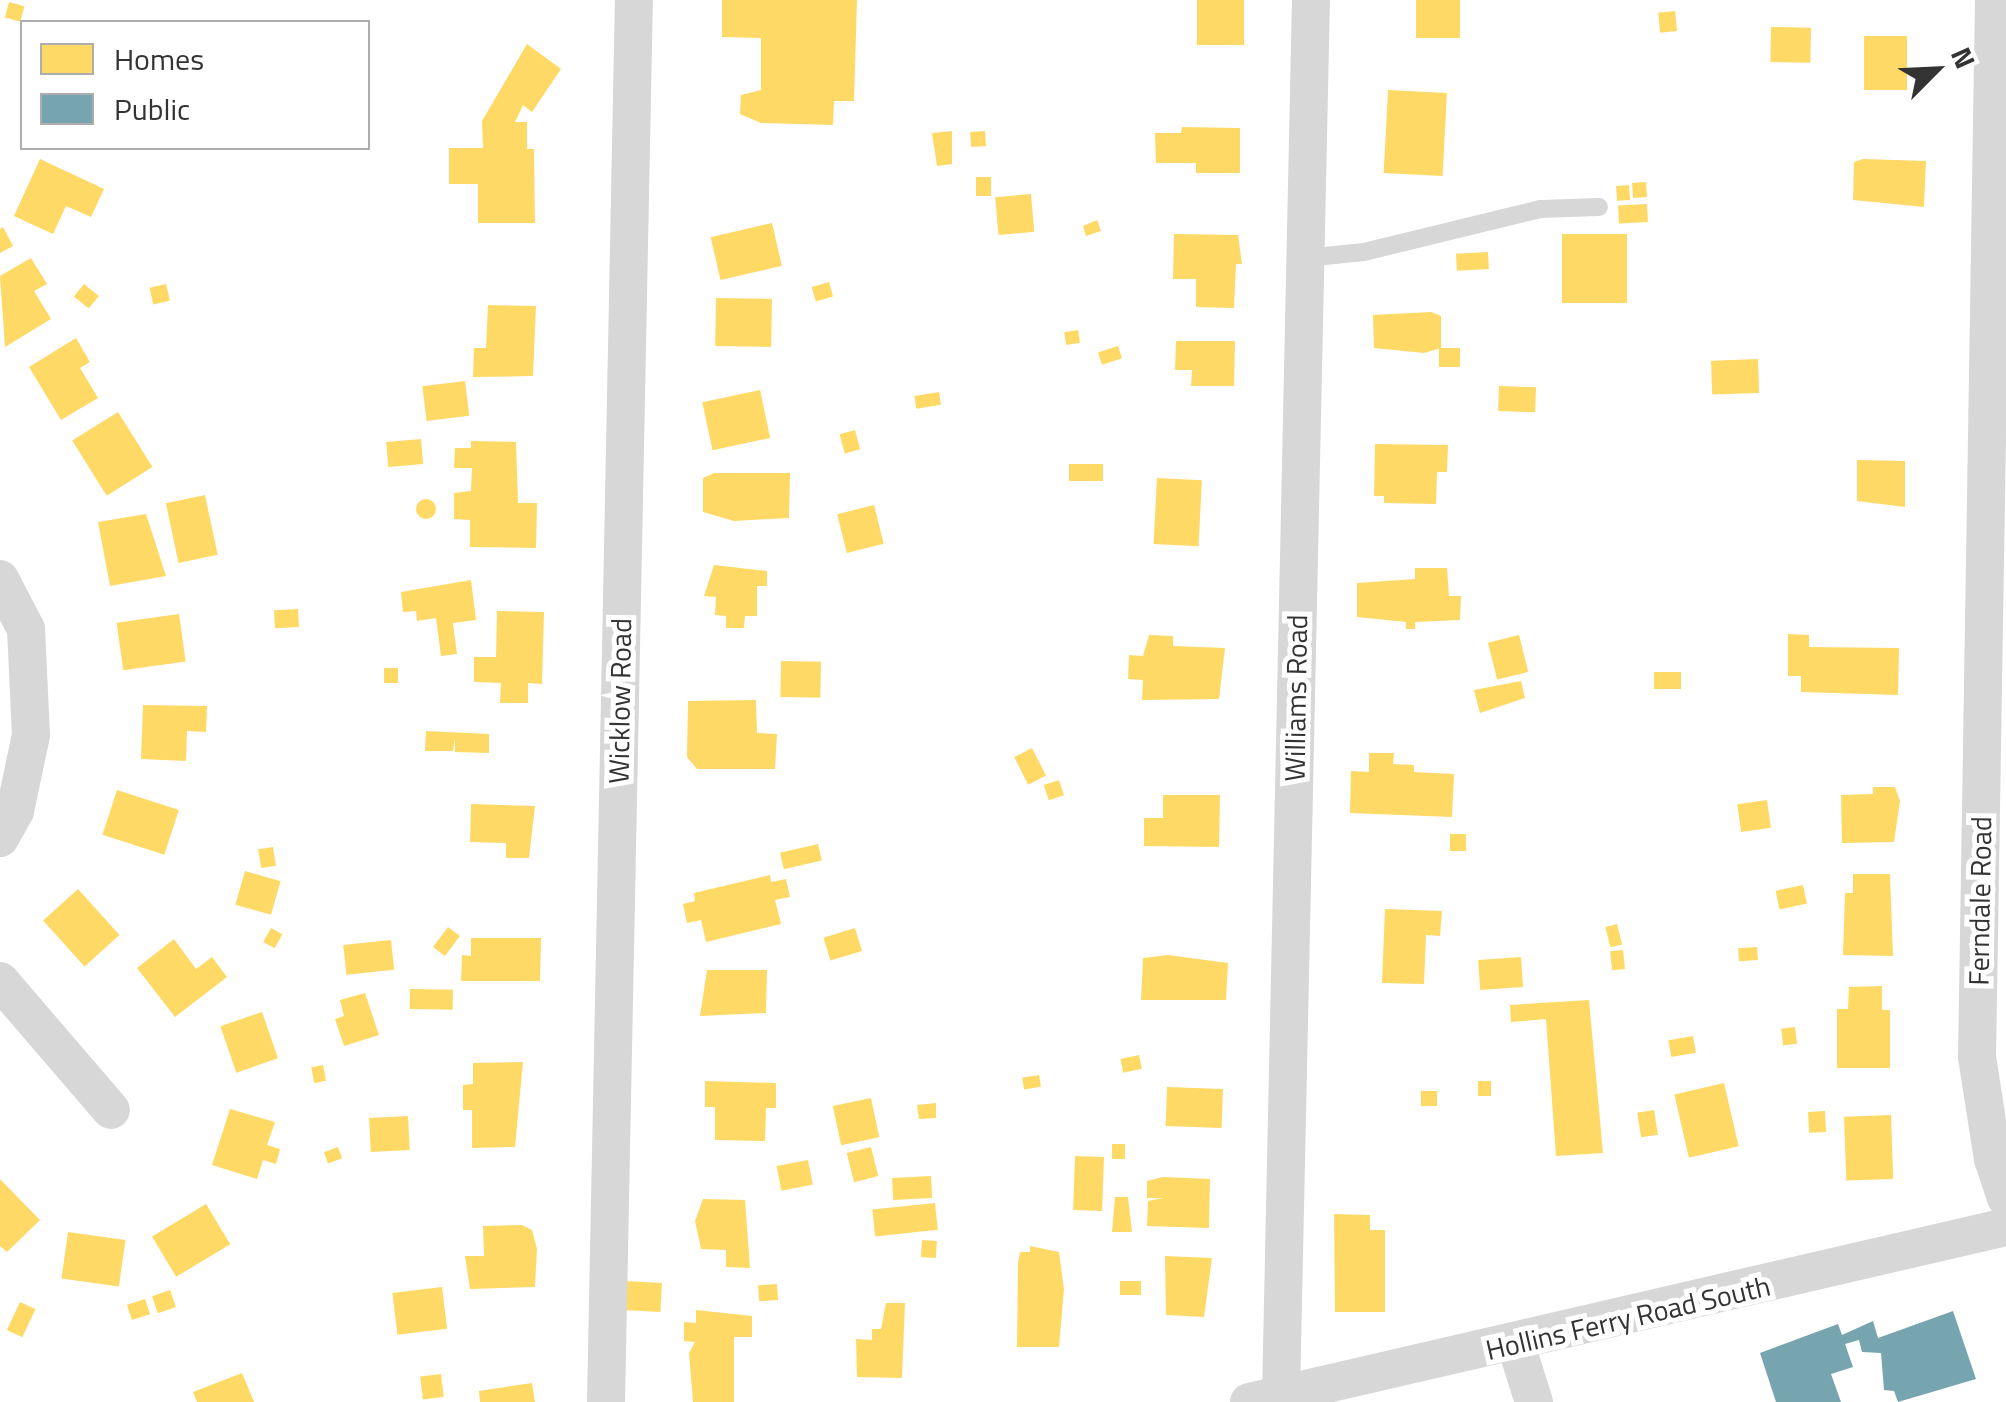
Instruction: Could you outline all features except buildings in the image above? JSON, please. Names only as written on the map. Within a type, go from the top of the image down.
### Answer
[{"type":"street","name":"Wicklow Road","points":[[606,1402],[634,0]]},
{"type":"street","name":"Williams Road","points":[[1265,1399],[1306,258],[1311,0]]},
{"type":"street","name":"Ferndale Road","points":[[1994,0],[1996,274],[1978,1057],[1993,1159],[2006,1198]]},
{"type":"street","points":[[0,580],[26,629],[31,735],[16,812],[0,838]]},
{"type":"street","points":[[0,981],[111,1110]]},
{"type":"street","name":"Hollins Ferry Road South","points":[[1265,1399],[1516,1345],[2006,1227]]},
{"type":"street","points":[[1516,1345],[1534,1402]]},
{"type":"lane","points":[[1306,258],[1364,252],[1540,210],[1599,207]]}]
